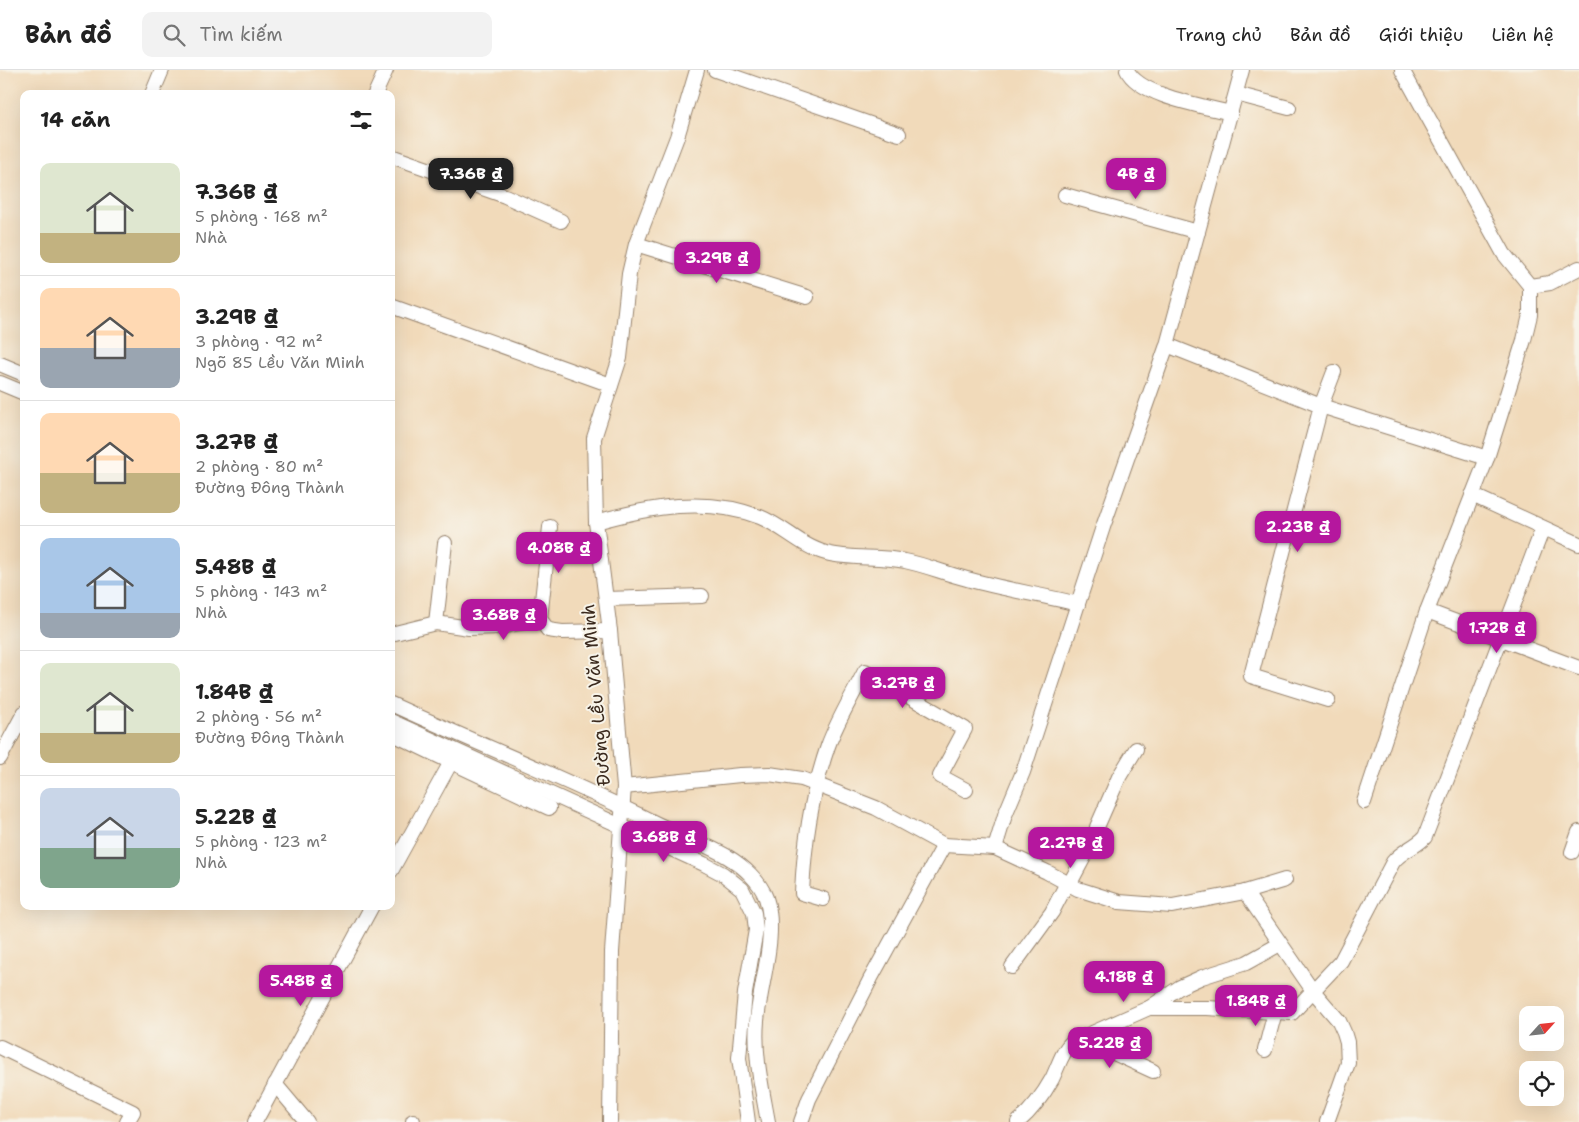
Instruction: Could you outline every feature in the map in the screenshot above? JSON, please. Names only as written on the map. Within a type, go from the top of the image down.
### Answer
[{"type":"street","points":[[154,90],[162,70]]},
{"type":"street","points":[[377,90],[386,70]]},
{"type":"street","name":"Đường Lều Văn Minh","points":[[610,1122],[612,952],[624,787],[610,631],[596,522],[594,438],[620,358],[629,274],[636,244],[677,137],[697,70]]},
{"type":"street","points":[[715,70],[899,134]]},
{"type":"street","points":[[1126,70],[1130,77],[1142,87],[1231,113]]},
{"type":"street","points":[[995,848],[1005,815],[1023,772],[1078,604],[1168,345],[1242,70]]},
{"type":"street","points":[[1364,802],[1427,611],[1487,458],[1530,315],[1530,286],[1504,254],[1402,70]]},
{"type":"street","points":[[1236,94],[1289,108]]},
{"type":"street","points":[[395,157],[505,196],[560,222]]},
{"type":"street","points":[[1065,195],[1198,232]]},
{"type":"street","points":[[636,244],[807,297]]},
{"type":"street","points":[[1530,286],[1550,283],[1579,268]]},
{"type":"street","points":[[395,307],[611,385]]},
{"type":"street","points":[[1168,345],[1321,406],[1487,458]]},
{"type":"street","points":[[0,364],[20,372]]},
{"type":"street","points":[[1328,700],[1251,676],[1321,406],[1334,372]]},
{"type":"street","points":[[0,383],[20,391]]},
{"type":"street","points":[[1472,495],[1579,544]]},
{"type":"street","points":[[596,522],[660,508],[695,505],[721,506],[760,517],[786,529],[824,553],[847,558],[873,557],[904,560],[967,579],[1078,604]]},
{"type":"street","points":[[550,527],[540,619],[548,630],[610,631]]},
{"type":"street","points":[[1149,1008],[1207,1008],[1292,1013],[1314,992],[1341,961],[1393,862],[1400,853],[1419,844],[1425,837],[1543,528]]},
{"type":"street","points":[[436,624],[446,543]]},
{"type":"street","points":[[606,599],[702,596]]},
{"type":"street","points":[[1427,611],[1499,640],[1579,668]]},
{"type":"street","points":[[395,633],[436,624],[468,628],[500,627],[540,619]]},
{"type":"street","points":[[823,899],[802,893],[803,867],[818,784],[828,745],[865,671],[965,728],[940,776],[966,790]]},
{"type":"street","points":[[395,706],[623,806],[728,857],[756,881],[766,897],[769,915],[756,1039],[756,1057],[768,1122]]},
{"type":"street","points":[[0,758],[20,720]]},
{"type":"street","points":[[395,723],[723,874],[742,889],[754,914],[756,930],[748,972],[739,1058],[748,1122]]},
{"type":"street","points":[[395,735],[549,808]]},
{"type":"street","points":[[1012,967],[1052,912],[1085,855],[1097,841],[1097,827],[1119,777],[1136,749]]},
{"type":"street","points":[[395,864],[451,762]]},
{"type":"street","points":[[624,787],[769,774],[802,779],[876,808],[944,845],[995,848],[1068,884],[1119,902],[1172,906],[1245,892],[1285,880]]},
{"type":"street","points":[[1572,852],[1579,832]]},
{"type":"street","points":[[801,1122],[809,1099],[871,978],[944,845]]},
{"type":"street","points":[[1245,892],[1314,992],[1339,1021],[1347,1042],[1348,1063],[1327,1122]]},
{"type":"street","points":[[255,1122],[370,910]]},
{"type":"street","points":[[1018,1122],[1034,1109],[1067,1046],[1149,1008],[1180,988],[1202,977],[1246,963],[1280,944]]},
{"type":"street","points":[[748,972],[764,974]]},
{"type":"street","points":[[1265,1050],[1275,1012]]},
{"type":"street","points":[[1081,1038],[1153,1071]]},
{"type":"street","points":[[0,1047],[132,1112],[128,1122]]},
{"type":"street","points":[[276,1084],[307,1122]]}]
